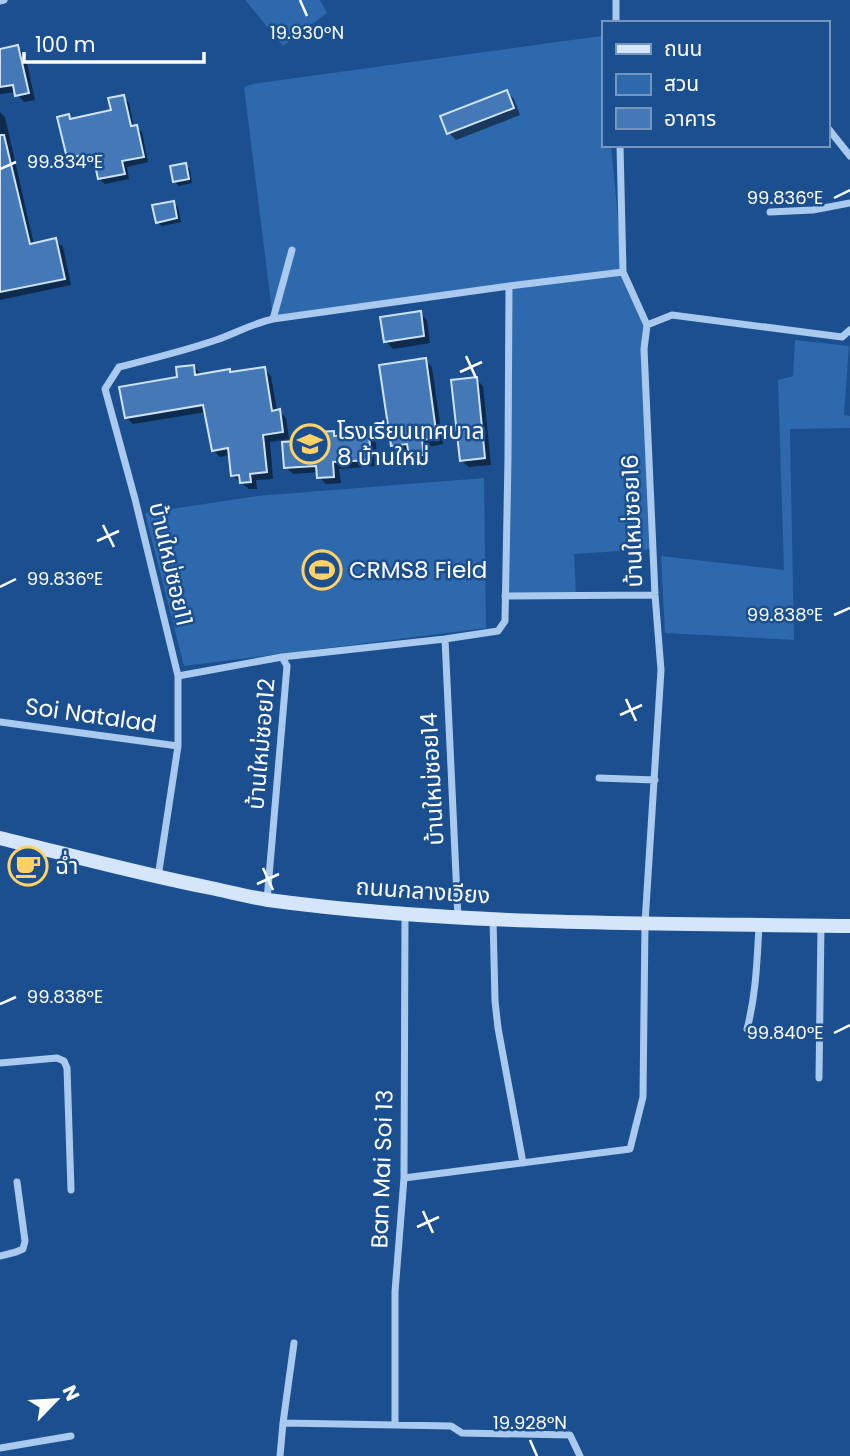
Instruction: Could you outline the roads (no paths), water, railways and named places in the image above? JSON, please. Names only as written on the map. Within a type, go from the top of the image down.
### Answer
[{"type":"main road","name":"ถนนกลางเวียง","points":[[0,838],[158,878],[267,900],[458,918],[850,926]]},
{"type":"street","points":[[615,0],[616,21]]},
{"type":"street","points":[[829,130],[850,156]]},
{"type":"street","points":[[620,147],[623,272],[647,325],[671,314],[842,337],[850,330]]},
{"type":"street","points":[[770,212],[813,210],[850,203]]},
{"type":"street","points":[[273,319],[292,250]]},
{"type":"street","name":"บ้านใหม่ซอย11","points":[[158,878],[178,746],[178,676],[106,389],[119,367],[218,339],[253,323],[273,319],[623,272]]},
{"type":"street","points":[[282,657],[498,631],[505,621],[509,286]]},
{"type":"street","name":"บ้านใหม่ซอย16","points":[[523,1163],[629,1149],[643,1097],[645,923],[661,670],[644,349],[647,325]]},
{"type":"street","points":[[505,596],[655,595]]},
{"type":"street","name":"บ้านใหม่ซอย14","points":[[445,639],[458,918]]},
{"type":"street","name":"บ้านใหม่ซอย12","points":[[178,676],[282,657],[287,667],[267,900]]},
{"type":"street","name":"Soi Natalad","points":[[0,722],[178,746]]},
{"type":"street","points":[[599,778],[655,780]]},
{"type":"street","name":"Ban Mai Soi 13","points":[[395,1424],[396,1292],[404,1178],[405,914]]},
{"type":"street","points":[[404,1178],[523,1163],[498,1028],[493,919]]},
{"type":"street","points":[[747,1029],[753,1006],[759,925]]},
{"type":"street","points":[[819,1078],[821,926]]},
{"type":"street","points":[[0,1063],[57,1058],[64,1061],[67,1068],[71,1190]]},
{"type":"street","points":[[0,1256],[23,1249],[25,1241],[17,1182]]},
{"type":"street","points":[[280,1456],[294,1343]]},
{"type":"street","points":[[283,1423],[451,1426],[462,1433],[570,1435],[580,1456]]},
{"type":"street","points":[[0,1448],[71,1436]]},
{"type":"place","name":"โรงเรียนเทศบาล 8 บ้านใหม่","points":[[310,444]]},
{"type":"place","name":"CRMS8 Field","points":[[322,570]]},
{"type":"place","name":"ฉ่ำ","points":[[28,866]]}]
